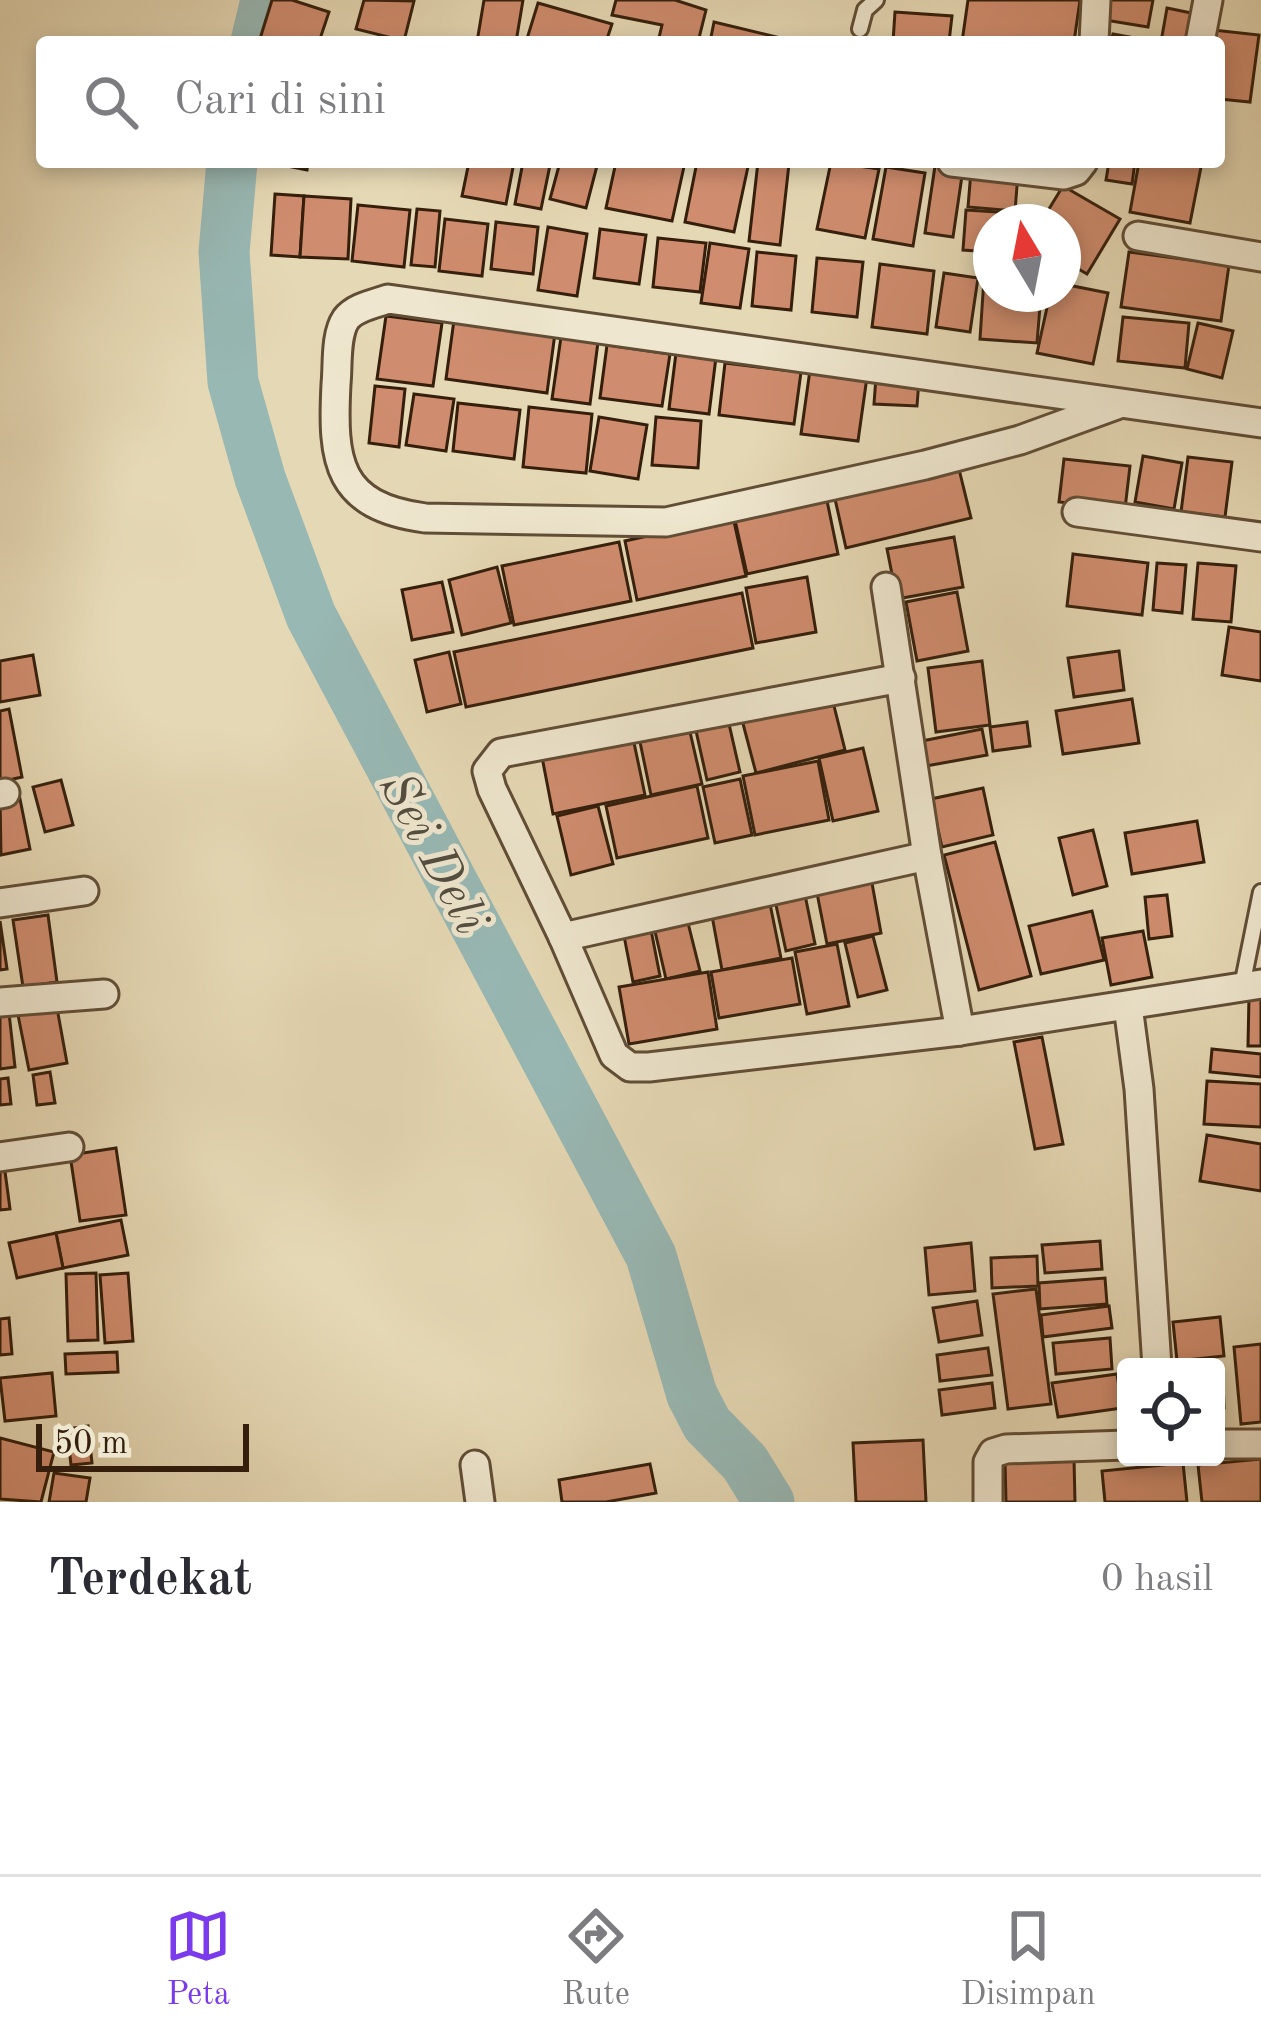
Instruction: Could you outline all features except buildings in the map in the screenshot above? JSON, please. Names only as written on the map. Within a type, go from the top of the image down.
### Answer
[{"type":"street","points":[[1094,36],[1096,0]]},
{"type":"street","points":[[1201,36],[1208,0]]},
{"type":"street","points":[[1004,168],[1064,175],[1079,168]]},
{"type":"street","points":[[1138,236],[1261,257]]},
{"type":"street","points":[[1119,404],[1020,440],[665,522],[393,514],[370,502],[348,479],[333,436],[344,321],[359,309],[388,299],[1261,423]]},
{"type":"street","points":[[1077,512],[1261,537]]},
{"type":"street","points":[[886,587],[927,856],[960,1031]]},
{"type":"street","points":[[901,678],[501,753],[488,771],[492,789],[614,1055],[630,1067],[649,1067],[960,1031],[1251,985]]},
{"type":"street","points":[[563,937],[927,856]]},
{"type":"street","points":[[0,903],[84,891]]},
{"type":"street","points":[[0,1002],[104,994]]},
{"type":"street","points":[[1128,1006],[1139,1089],[1156,1358]]},
{"type":"street","points":[[0,1157],[69,1147]]},
{"type":"street","points":[[1225,1444],[1261,1444]]},
{"type":"street","points":[[988,1502],[988,1462],[993,1454],[1006,1449],[1117,1445]]},
{"type":"street","points":[[475,1465],[480,1502]]},
{"type":"lane","points":[[860,29],[866,10],[876,0]]},
{"type":"lane","points":[[1251,985],[1261,892]]},
{"type":"waterway","name":"Sei Deli","points":[[257,36],[266,0]]},
{"type":"waterway","name":"Sei Deli","points":[[231,168],[224,252],[233,382],[260,478],[311,616],[651,1256],[692,1395],[707,1424],[745,1463],[769,1502]]}]
